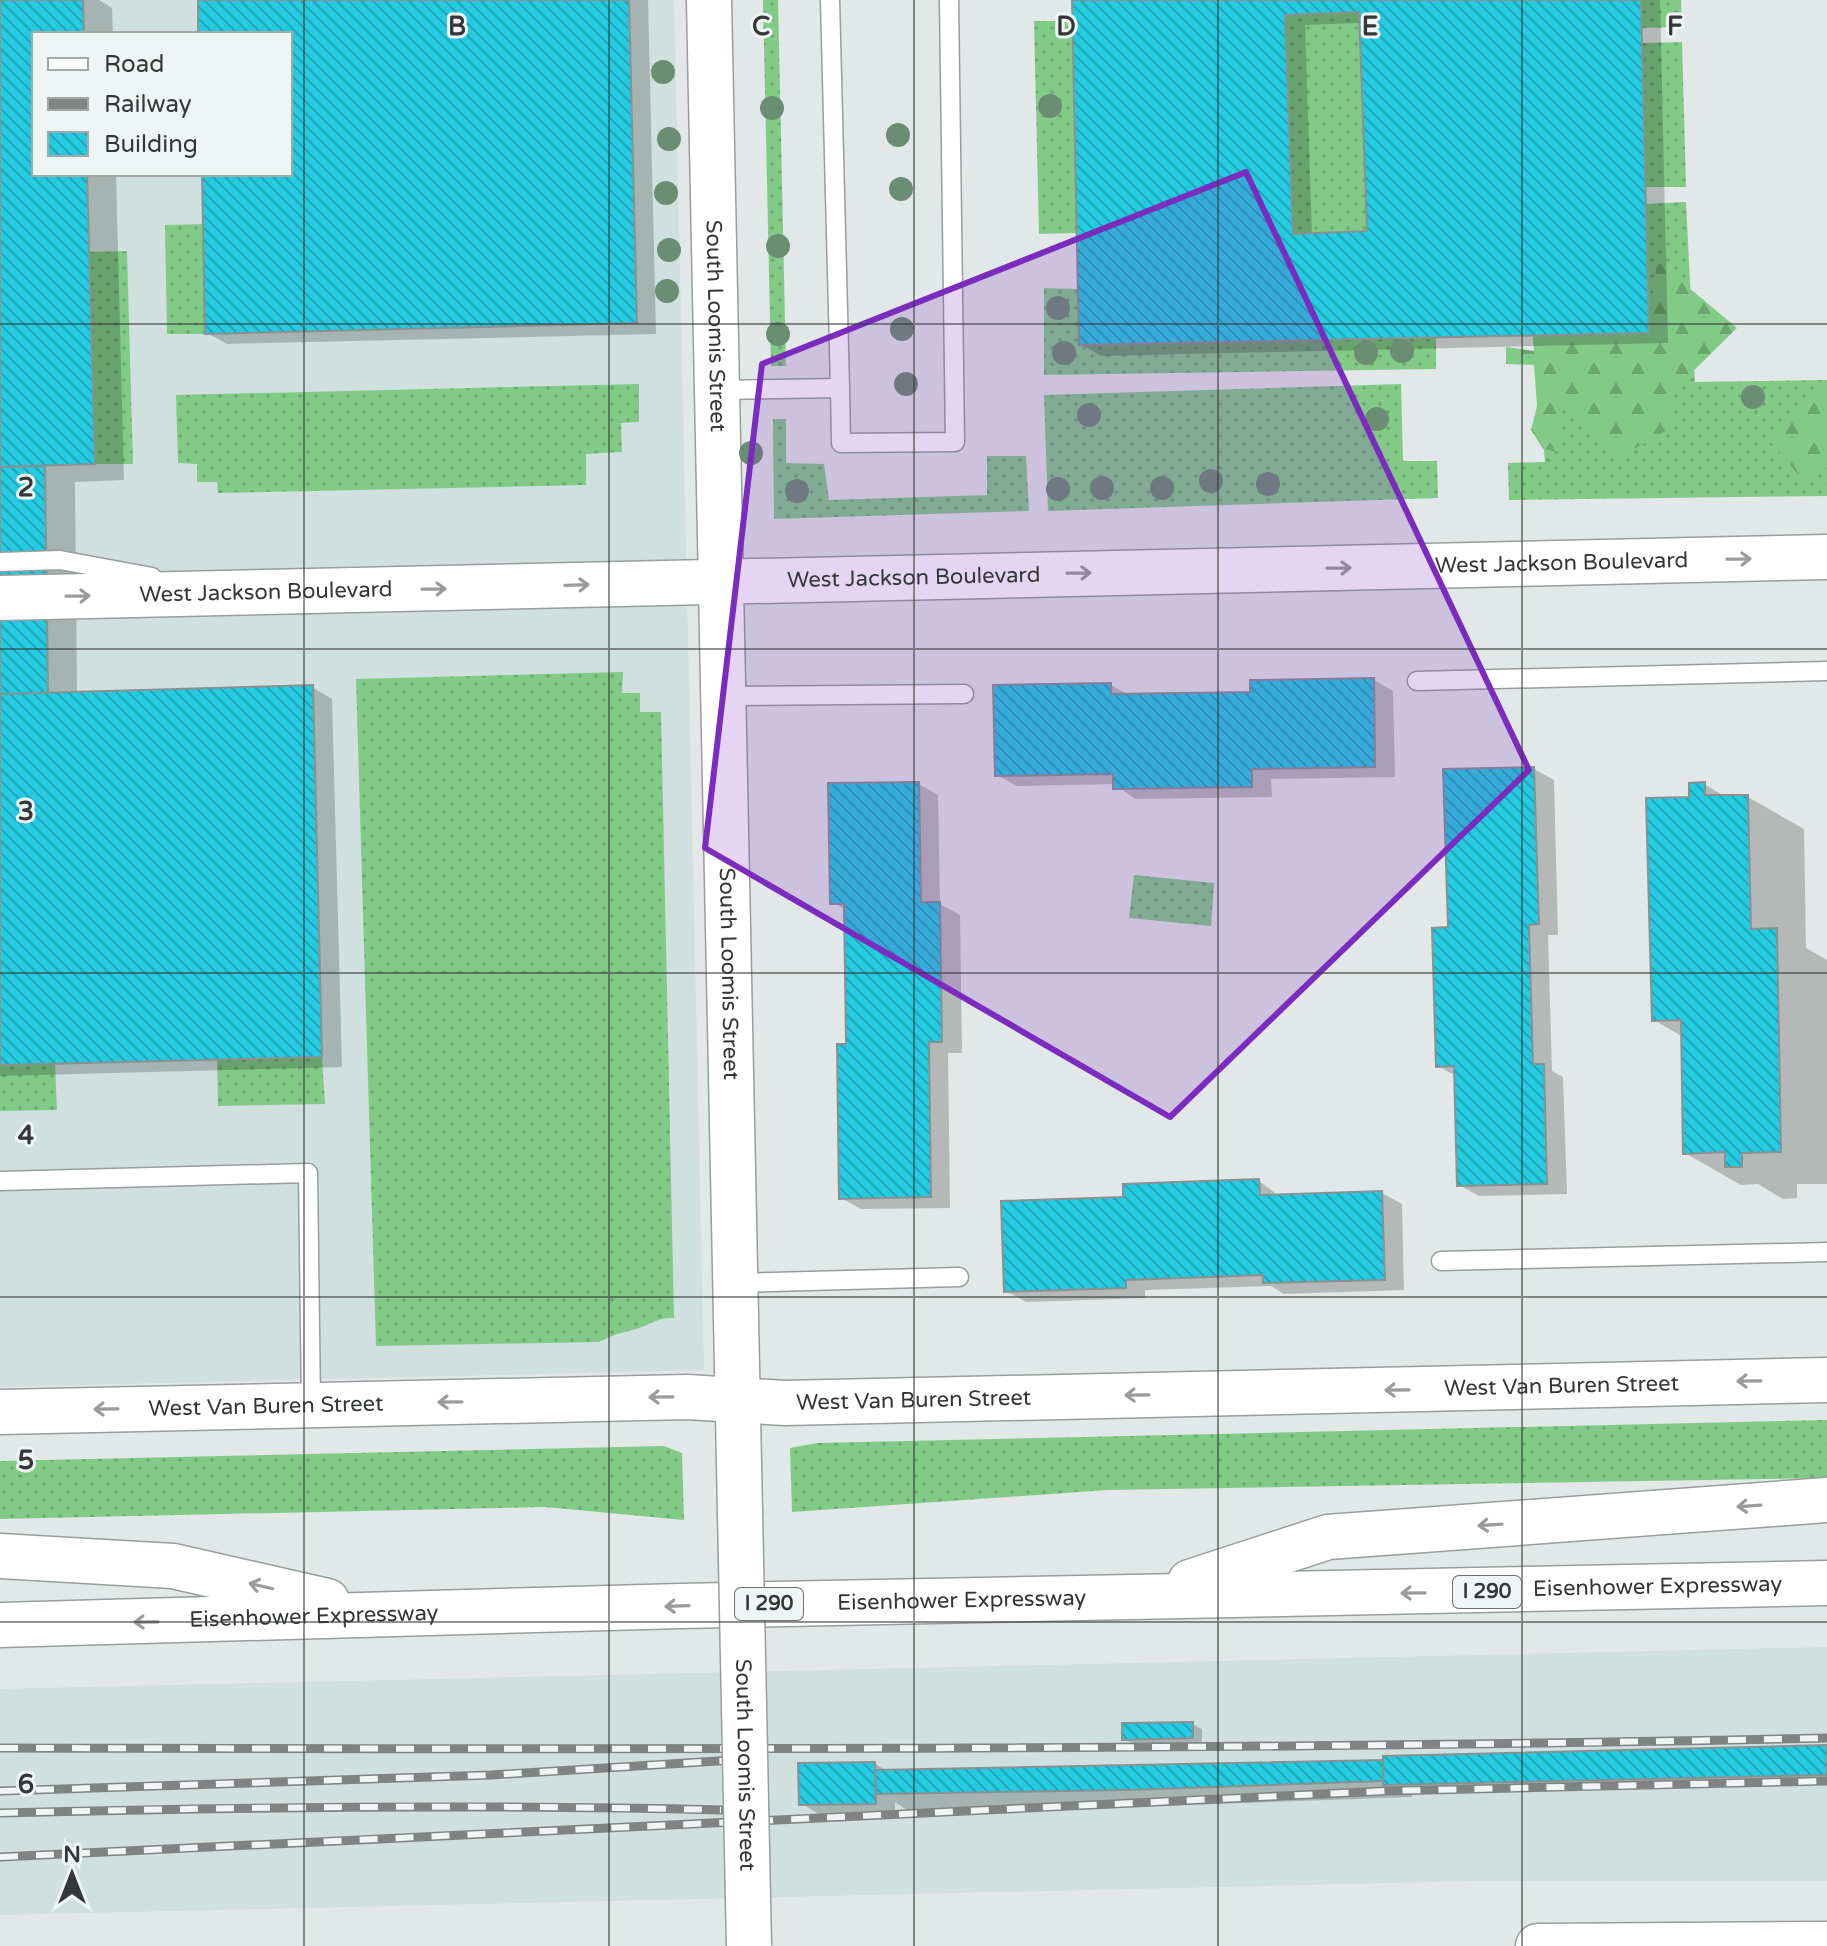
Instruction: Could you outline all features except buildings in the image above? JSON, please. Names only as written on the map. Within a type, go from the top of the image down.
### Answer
[{"type":"main road","name":"South Loomis Street","points":[[709,0],[749,1946]]},
{"type":"main road","name":"West Jackson Boulevard","points":[[0,598],[1827,557]]},
{"type":"main road","name":"West Van Buren Street","points":[[0,1412],[687,1397],[785,1403],[1827,1380]]},
{"type":"main road","points":[[1147,1596],[1328,1537],[1827,1500]]},
{"type":"main road","points":[[0,1556],[173,1566],[392,1616]]},
{"type":"main road","name":"Eisenhower Expressway","points":[[0,1625],[1147,1596],[1827,1583]]},
{"type":"main road","points":[[1538,1946],[1827,1944]]},
{"type":"lane","points":[[830,0],[841,443],[955,442],[949,0]]},
{"type":"lane","points":[[718,390],[840,388]]},
{"type":"lane","points":[[0,562],[60,560],[233,593]]},
{"type":"lane","points":[[1417,681],[1827,671]]},
{"type":"lane","points":[[724,696],[964,694]]},
{"type":"lane","points":[[0,1181],[308,1173],[311,1405]]},
{"type":"lane","points":[[1441,1261],[1827,1252]]},
{"type":"lane","points":[[737,1283],[959,1277]]},
{"type":"highlighted area","points":[[1246,172],[1529,770],[1170,1117],[705,848],[762,364]]},
{"type":"shaded area","points":[[0,0],[674,0],[704,1370],[0,1387]]},
{"type":"shaded area","points":[[1827,1647],[1827,1881],[1478,1881],[0,1915],[0,1689]]},
{"type":"green space","points":[[763,0],[778,0],[786,366],[771,366]]},
{"type":"green space","points":[[1641,0],[1681,0],[1682,27],[1641,28]]},
{"type":"green space","points":[[1359,12],[1367,231],[1293,234],[1285,15]]},
{"type":"green space","points":[[1034,21],[1072,21],[1077,233],[1039,234]]},
{"type":"green space","points":[[1682,42],[1686,187],[1645,187],[1642,43]]},
{"type":"green space","points":[[1686,202],[1695,382],[1827,380],[1827,496],[1509,500],[1508,463],[1545,462],[1533,335],[1646,204]]},
{"type":"green space","points":[[203,224],[205,334],[167,334],[165,225]]},
{"type":"green space","points":[[127,251],[133,464],[95,464],[89,252]]},
{"type":"green space","points":[[1657,261],[1737,328],[1670,394],[1672,427],[1620,457],[1561,401],[1560,452],[1543,449],[1531,430],[1537,406],[1534,365],[1506,364],[1506,347],[1534,351],[1533,335],[1648,332]]},
{"type":"green space","points":[[1044,288],[1078,289],[1080,345],[1436,338],[1436,369],[1044,375]]},
{"type":"green space","points":[[1827,381],[1827,467],[1803,480],[1768,439]]},
{"type":"green space","points":[[639,384],[639,422],[621,423],[622,452],[586,454],[586,485],[218,493],[217,482],[197,482],[197,464],[178,463],[176,395]]},
{"type":"green space","points":[[1401,384],[1403,461],[1437,461],[1438,498],[1048,511],[1044,395]]},
{"type":"green space","points":[[773,419],[786,419],[786,463],[824,464],[829,500],[987,495],[987,456],[1026,456],[1029,511],[774,519]]},
{"type":"green space","points":[[623,672],[622,693],[640,693],[640,712],[661,712],[674,1318],[658,1320],[599,1342],[376,1346],[356,679]]},
{"type":"green space","points":[[1134,875],[1214,883],[1211,926],[1129,918]]},
{"type":"green space","points":[[322,1057],[325,1104],[218,1106],[217,1060]]},
{"type":"green space","points":[[55,1064],[57,1110],[0,1111],[0,1065]]},
{"type":"green space","points":[[1827,1420],[1827,1478],[1108,1490],[792,1512],[790,1448],[817,1443]]},
{"type":"green space","points":[[664,1446],[682,1453],[684,1520],[545,1507],[0,1519],[0,1461]]},
{"type":"railway","points":[[0,1748],[1142,1747],[1827,1738]]},
{"type":"railway","points":[[0,1791],[491,1775],[734,1760]]},
{"type":"railway","points":[[0,1857],[1385,1791],[1827,1781]]},
{"type":"railway","points":[[0,1813],[360,1807],[721,1810]]}]
